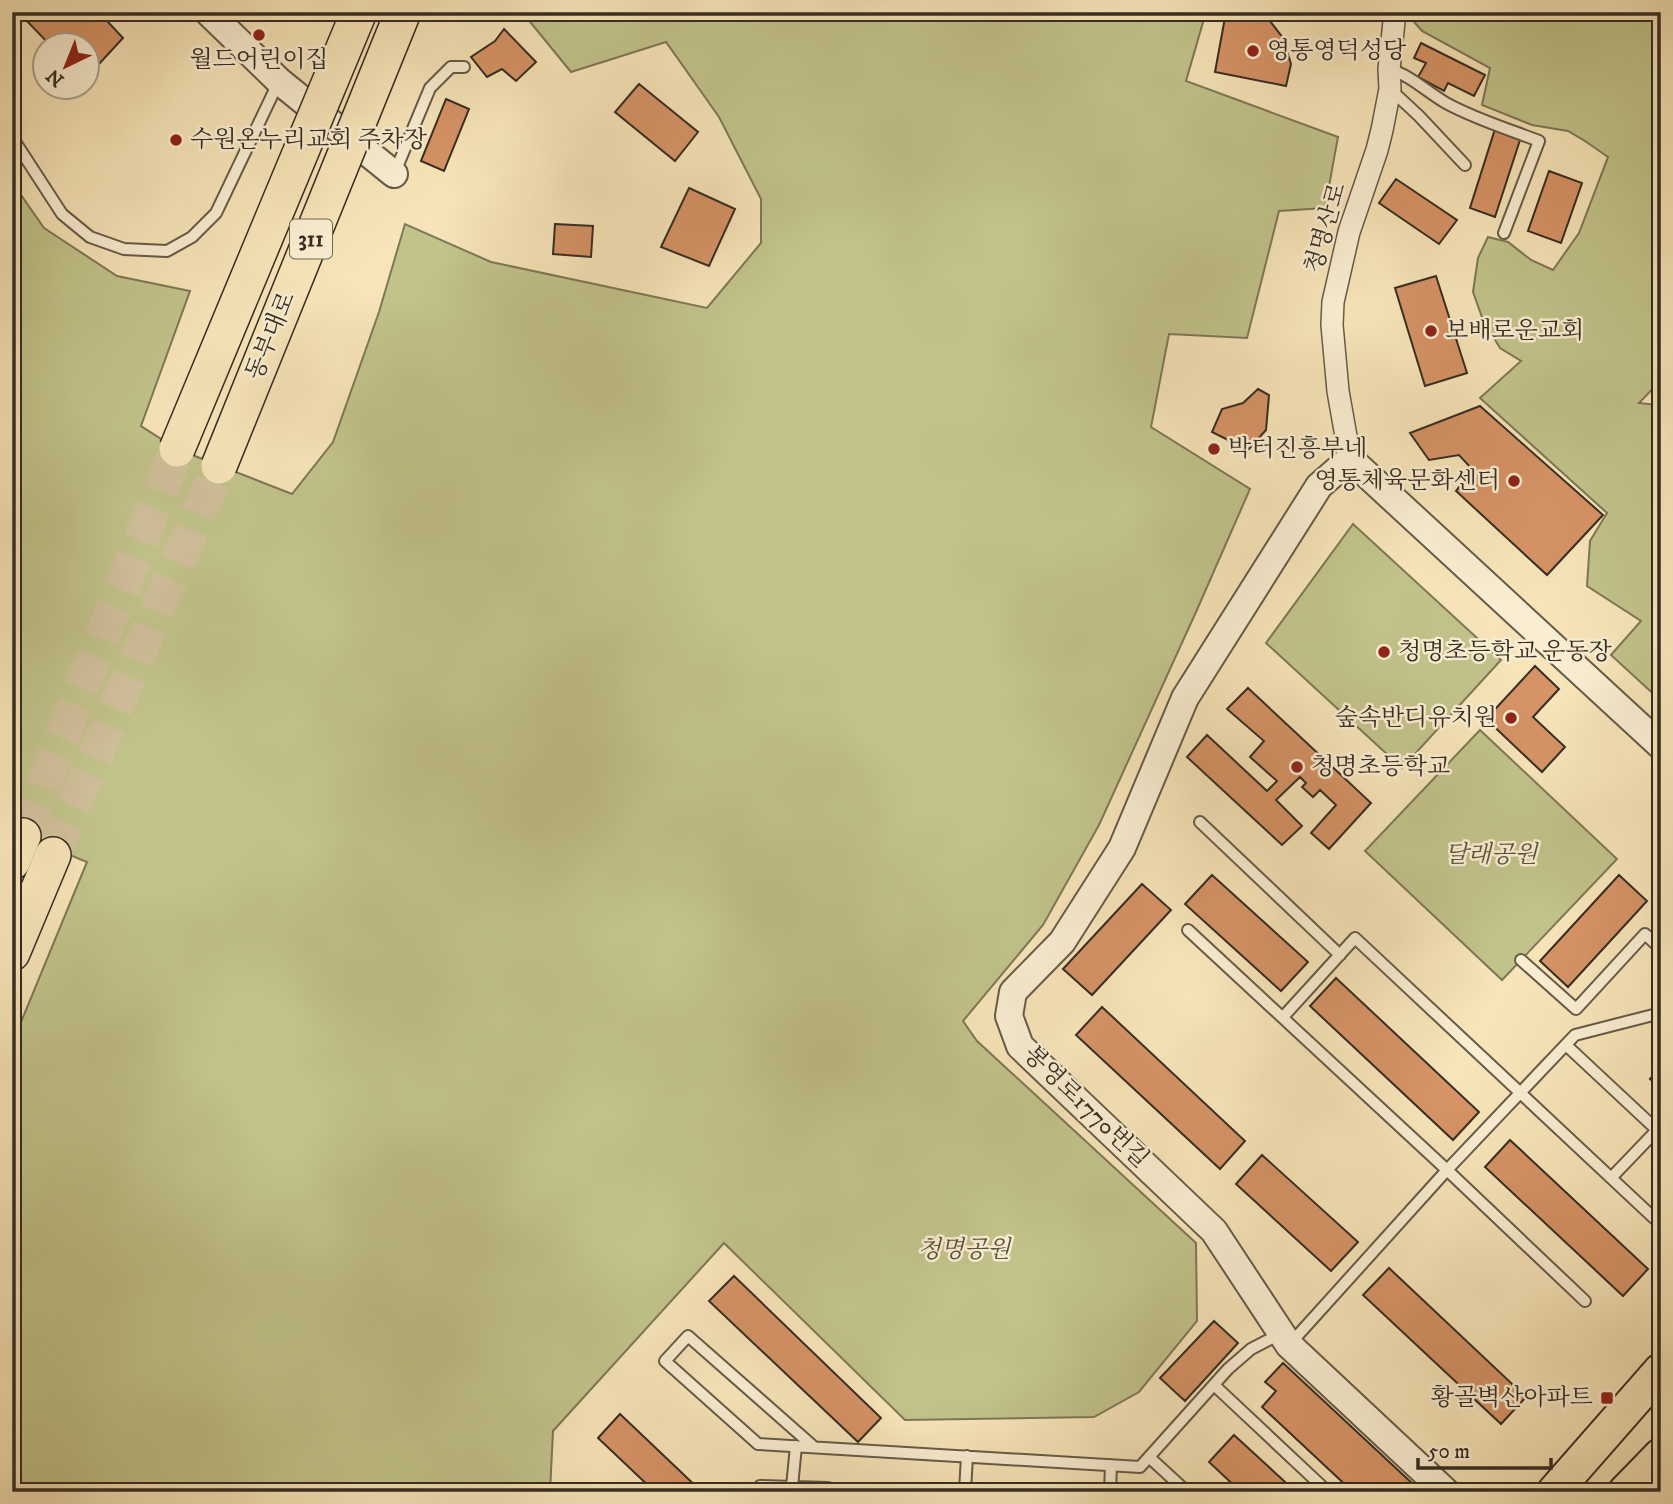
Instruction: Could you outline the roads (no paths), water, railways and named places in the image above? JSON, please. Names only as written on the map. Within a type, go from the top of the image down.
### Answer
[{"type":"highway","name":"동부대로","points":[[177,449],[359,12]]},
{"type":"highway","name":"동부대로","points":[[219,466],[403,12]]},
{"type":"highway","points":[[12,953],[53,855]]},
{"type":"main road","points":[[1554,1492],[1661,1370]]},
{"type":"main road","points":[[1625,1492],[1661,1455]]},
{"type":"street","points":[[208,12],[279,81],[394,174]]},
{"type":"street","name":"청명산로","points":[[1350,459],[1338,391],[1332,325],[1333,303],[1349,232],[1377,150],[1389,79],[1395,12]]},
{"type":"street","points":[[1350,459],[1661,746]]},
{"type":"street","name":"봉영로1770번길","points":[[1350,459],[1319,486],[1185,698],[1122,848],[1062,942],[1013,992],[1009,1016],[1020,1046],[1214,1231],[1285,1339],[1446,1492]]},
{"type":"lane","points":[[394,174],[430,88],[451,67],[464,67]]},
{"type":"lane","points":[[1465,165],[1389,79],[1402,73],[1448,104],[1539,141],[1504,233]]},
{"type":"lane","points":[[12,137],[62,214],[90,237],[124,248],[167,251],[192,237],[216,213],[279,81]]},
{"type":"lane","points":[[1200,822],[1340,955]]},
{"type":"lane","points":[[1188,930],[1585,1301]]},
{"type":"lane","points":[[1521,960],[1576,1009],[1645,934],[1661,949]]},
{"type":"lane","points":[[1283,1017],[1355,938],[1656,1220]]},
{"type":"lane","points":[[814,1447],[688,1336],[665,1361],[758,1444],[1140,1467],[1228,1369],[1251,1349],[1285,1339],[1575,1035],[1661,1013]]},
{"type":"lane","points":[[1566,1045],[1657,1130],[1611,1178]]},
{"type":"lane","points":[[1214,1385],[1328,1492]]},
{"type":"lane","points":[[792,1487],[796,1446]]},
{"type":"lane","points":[[965,1491],[967,1457]]},
{"type":"lane","points":[[1149,1457],[1186,1492]]},
{"type":"lane","points":[[1110,1492],[1111,1465]]},
{"type":"lane","points":[[760,1492],[760,1486],[828,1488],[828,1492]]},
{"type":"lane","points":[[934,1492],[975,1492]]},
{"type":"tunnel","points":[[23,836],[177,449]]},
{"type":"tunnel","points":[[53,855],[219,466]]},
{"type":"place","name":"월드어린이집","points":[[259,35]]},
{"type":"place","name":"영통영덕성당","points":[[1253,51]]},
{"type":"place","name":"수원온누리교회 주차장","points":[[176,140]]},
{"type":"place","name":"보배로운교회","points":[[1431,331]]},
{"type":"place","name":"박터진흥부네","points":[[1214,449]]},
{"type":"place","name":"영통체육문화센터","points":[[1514,481]]},
{"type":"place","name":"청명초등학교 운동장","points":[[1384,652]]},
{"type":"place","name":"숲속반디유치원","points":[[1511,718]]},
{"type":"place","name":"청명초등학교","points":[[1297,767]]},
{"type":"place","name":"황골벽산아파트","points":[[1607,1398]]},
{"type":"park label","name":"달래공원","points":[[1491,855]]},
{"type":"park label","name":"청명공원","points":[[964,1250]]}]
